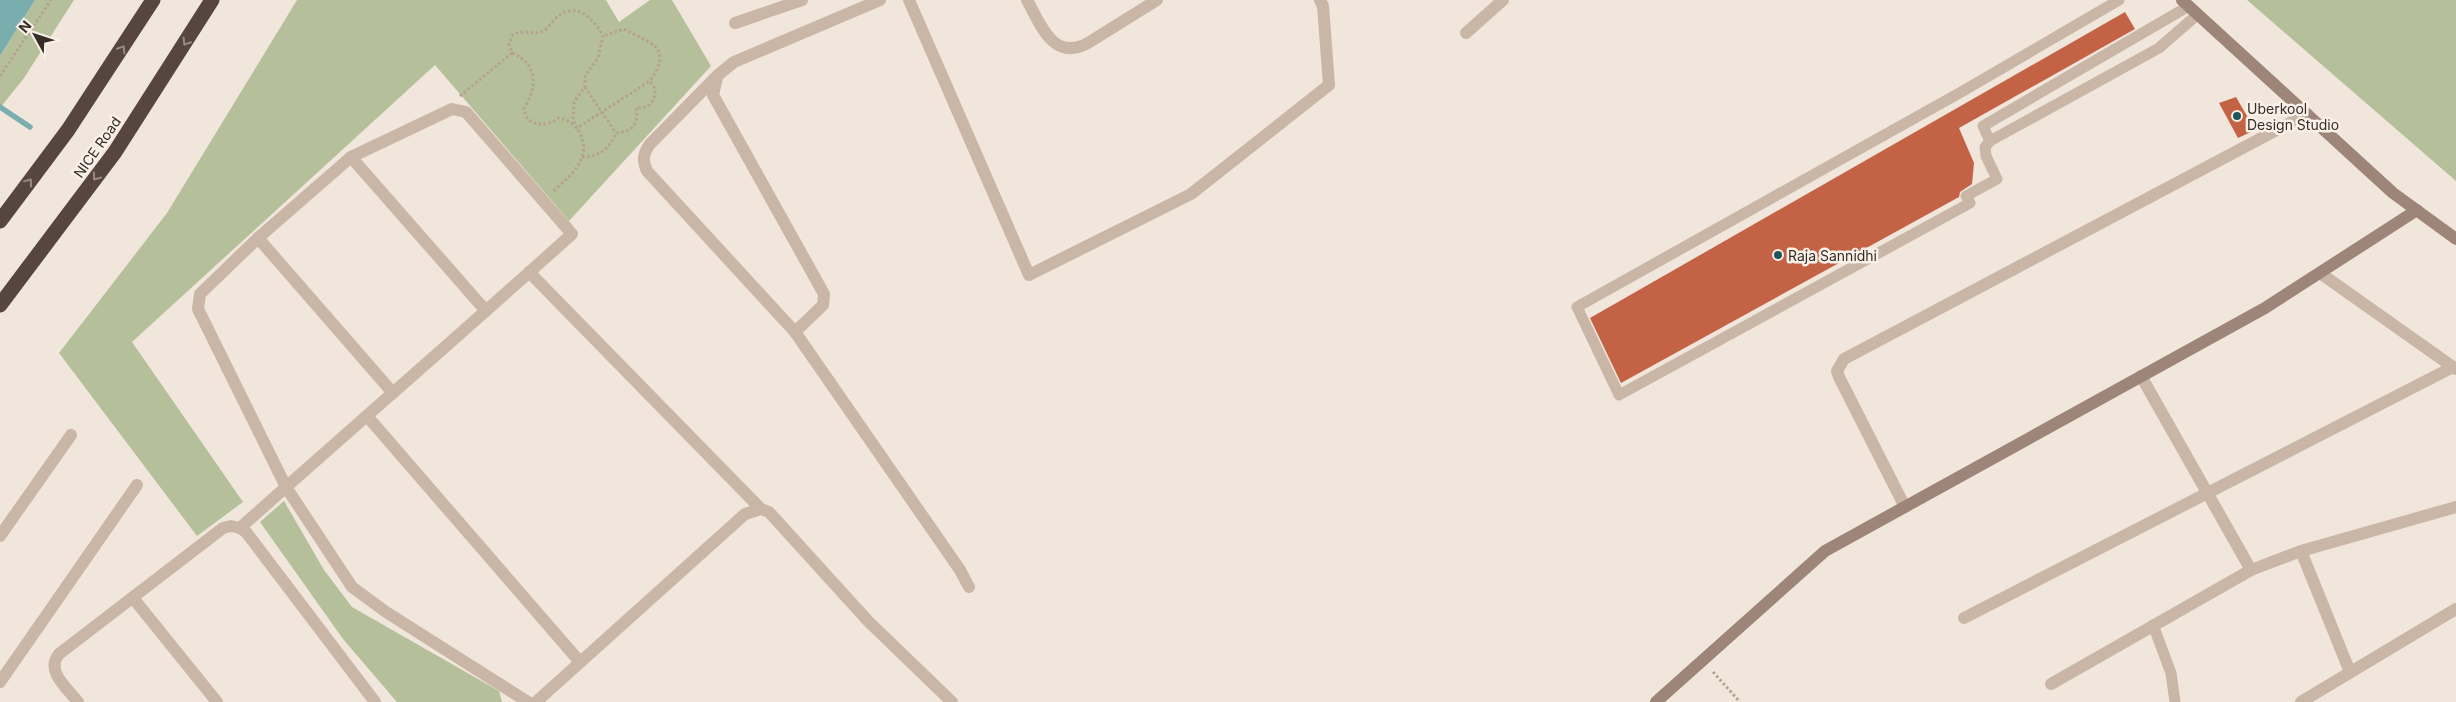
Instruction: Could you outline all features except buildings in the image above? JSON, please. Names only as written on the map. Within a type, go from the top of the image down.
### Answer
[{"type":"highway","points":[[0,221],[68,130],[153,0]]},
{"type":"highway","name":"NICE Road","points":[[0,305],[115,152],[212,0]]},
{"type":"street","points":[[735,23],[802,0]]},
{"type":"street","points":[[880,0],[734,62],[650,144],[644,152],[643,162],[647,171],[795,332],[954,562],[969,587]]},
{"type":"street","points":[[909,0],[1029,275],[1191,194],[1329,85],[1323,6],[1320,0]]},
{"type":"street","points":[[1027,0],[1047,35],[1062,48],[1070,50],[1083,46],[1157,0]]},
{"type":"street","points":[[1466,33],[1503,0]]},
{"type":"street","points":[[2190,7],[2393,192],[2456,239]]},
{"type":"street","points":[[718,76],[712,89],[713,95],[824,294],[824,304],[795,332]]},
{"type":"street","points":[[240,528],[286,487],[486,311],[572,234],[466,112],[460,109],[452,109],[351,157],[258,238],[200,294],[198,309],[286,487],[352,587],[386,612],[528,702]]},
{"type":"street","points":[[1905,507],[1839,377],[1838,371],[1844,359],[2307,114]]},
{"type":"street","points":[[351,157],[486,311]]},
{"type":"street","points":[[1656,702],[1825,551],[2265,308],[2417,210]]},
{"type":"street","points":[[258,238],[393,393]]},
{"type":"street","points":[[529,272],[761,509],[769,512],[868,621],[952,702]]},
{"type":"street","points":[[1964,618],[2455,368],[2320,273]]},
{"type":"street","points":[[2141,376],[2251,570]]},
{"type":"street","points":[[367,416],[580,662]]},
{"type":"street","points":[[0,536],[71,435]]},
{"type":"street","points":[[0,682],[138,485]]},
{"type":"street","points":[[2051,684],[2251,570],[2301,551],[2456,507]]},
{"type":"street","points":[[536,702],[746,514],[761,509]]},
{"type":"street","points":[[78,702],[55,674],[52,667],[54,660],[223,528],[231,526],[246,532],[374,702]]},
{"type":"street","points":[[2301,551],[2350,672]]},
{"type":"street","points":[[133,598],[217,702]]},
{"type":"street","points":[[2301,702],[2456,609]]},
{"type":"lane","points":[[2119,0],[1963,91],[1577,307],[1619,395],[1970,203],[1966,196],[1997,179],[1986,156],[1985,147],[1990,141],[2159,48],[2190,7]]},
{"type":"lane","points":[[1990,141],[1983,126],[2190,7]]},
{"type":"lane","points":[[2153,625],[2171,673],[2175,702]]},
{"type":"path","points":[[0,76],[50,0]]},
{"type":"path","points":[[577,128],[563,118],[540,124],[527,118],[524,109],[534,88],[534,74],[528,62],[512,53],[509,44],[513,35],[522,31],[532,33],[543,31],[556,18],[568,11],[580,11],[587,15],[603,36]]},
{"type":"path","points":[[577,128],[650,81],[656,73],[659,56],[658,48],[654,43],[638,38],[624,29],[603,36]]},
{"type":"path","points":[[603,36],[598,58],[585,76],[585,87],[616,133]]},
{"type":"path","points":[[458,98],[512,53]]},
{"type":"path","points":[[616,133],[628,132],[633,128],[637,118],[636,108],[647,107],[654,99],[656,89],[650,81]]},
{"type":"path","points":[[544,202],[581,161],[583,144],[573,120],[574,102],[585,87]]},
{"type":"path","points":[[582,156],[601,153],[613,141],[616,133]]},
{"type":"path","points":[[1702,660],[1740,702]]},
{"type":"green space","points":[[35,0],[74,0],[24,78],[0,108],[0,56]]},
{"type":"green space","points":[[297,0],[606,0],[619,22],[650,0],[672,0],[711,66],[569,221],[435,65],[132,342],[243,502],[197,536],[59,353],[167,213]]},
{"type":"green space","points":[[2247,0],[2456,0],[2456,181]]},
{"type":"green space","points":[[284,501],[324,570],[352,607],[499,691],[502,702],[397,702],[343,639],[260,522]]},
{"type":"water","points":[[0,0],[35,0],[0,56]]},
{"type":"waterway","points":[[0,107],[30,127]]},
{"type":"place","name":"Uberkool Design Studio","points":[[2237,116]]},
{"type":"place","name":"Raja Sannidhi","points":[[1778,255]]}]
